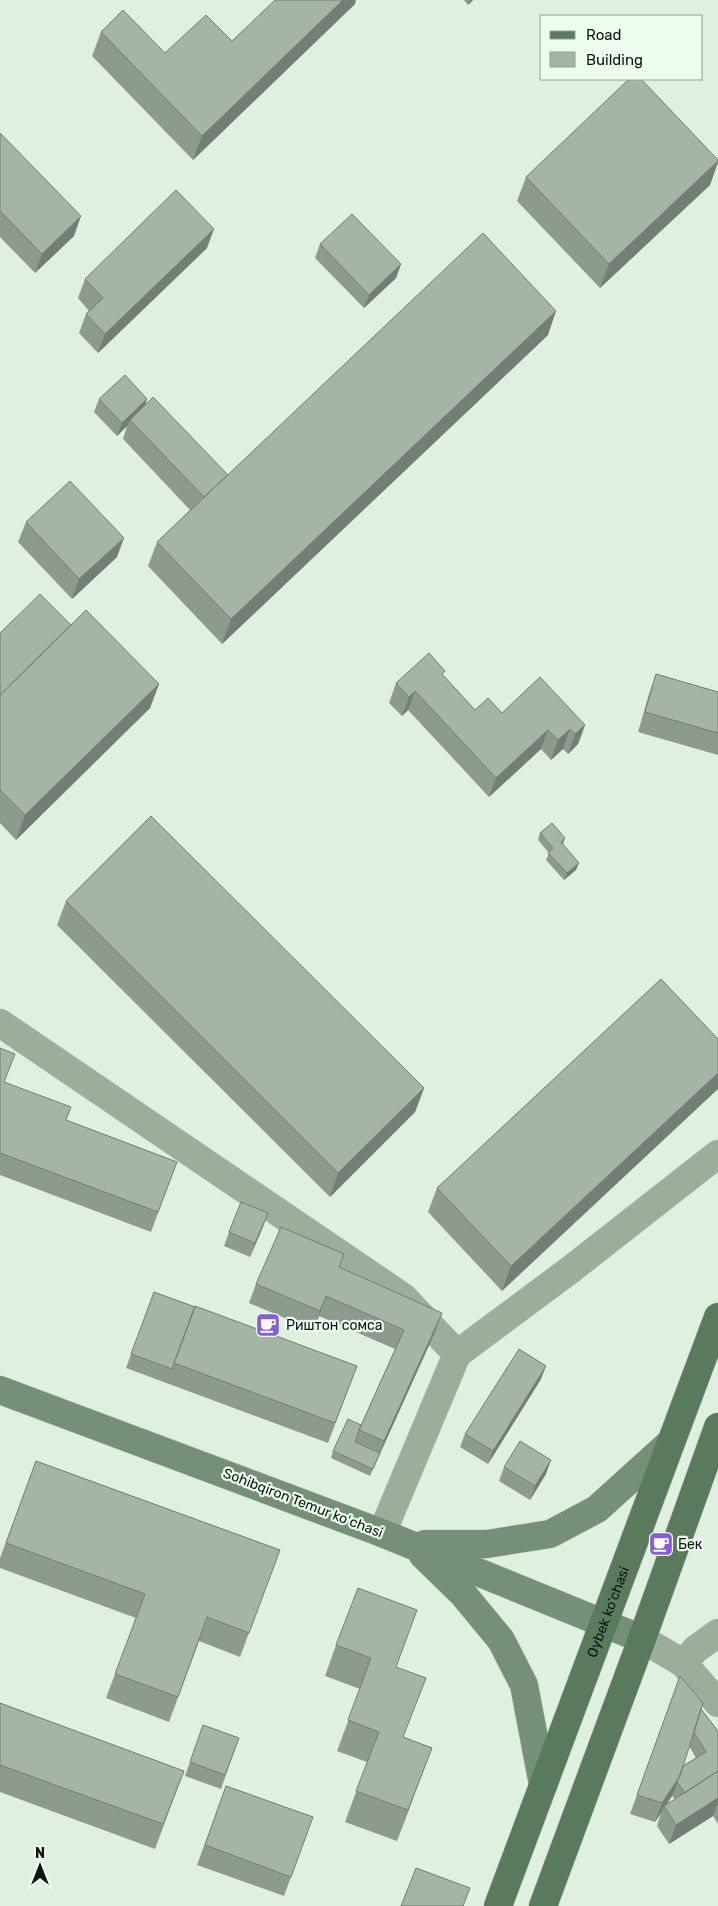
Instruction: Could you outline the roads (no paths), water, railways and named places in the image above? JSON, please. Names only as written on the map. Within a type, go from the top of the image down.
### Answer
[{"type":"main road","name":"Oybek ko‘chasi","points":[[498,1906],[718,1317]]},
{"type":"main road","name":"Sohibqiron Temur koʻchasi","points":[[0,1390],[382,1533],[642,1639]]},
{"type":"main road","points":[[543,1906],[718,1427]]},
{"type":"main road","points":[[410,1544],[488,1544],[550,1534],[597,1509],[670,1444]]},
{"type":"main road","points":[[410,1544],[463,1594],[501,1640],[524,1685],[543,1785]]},
{"type":"street","points":[[0,1023],[403,1297],[457,1354]]},
{"type":"street","points":[[382,1533],[457,1354],[570,1270],[718,1154]]},
{"type":"street","points":[[684,1663],[696,1649],[718,1633]]},
{"type":"street","points":[[642,1639],[684,1663],[718,1703]]},
{"type":"place","name":"Риштон сомса","points":[[268,1325]]},
{"type":"place","name":"Бек","points":[[661,1544]]}]
